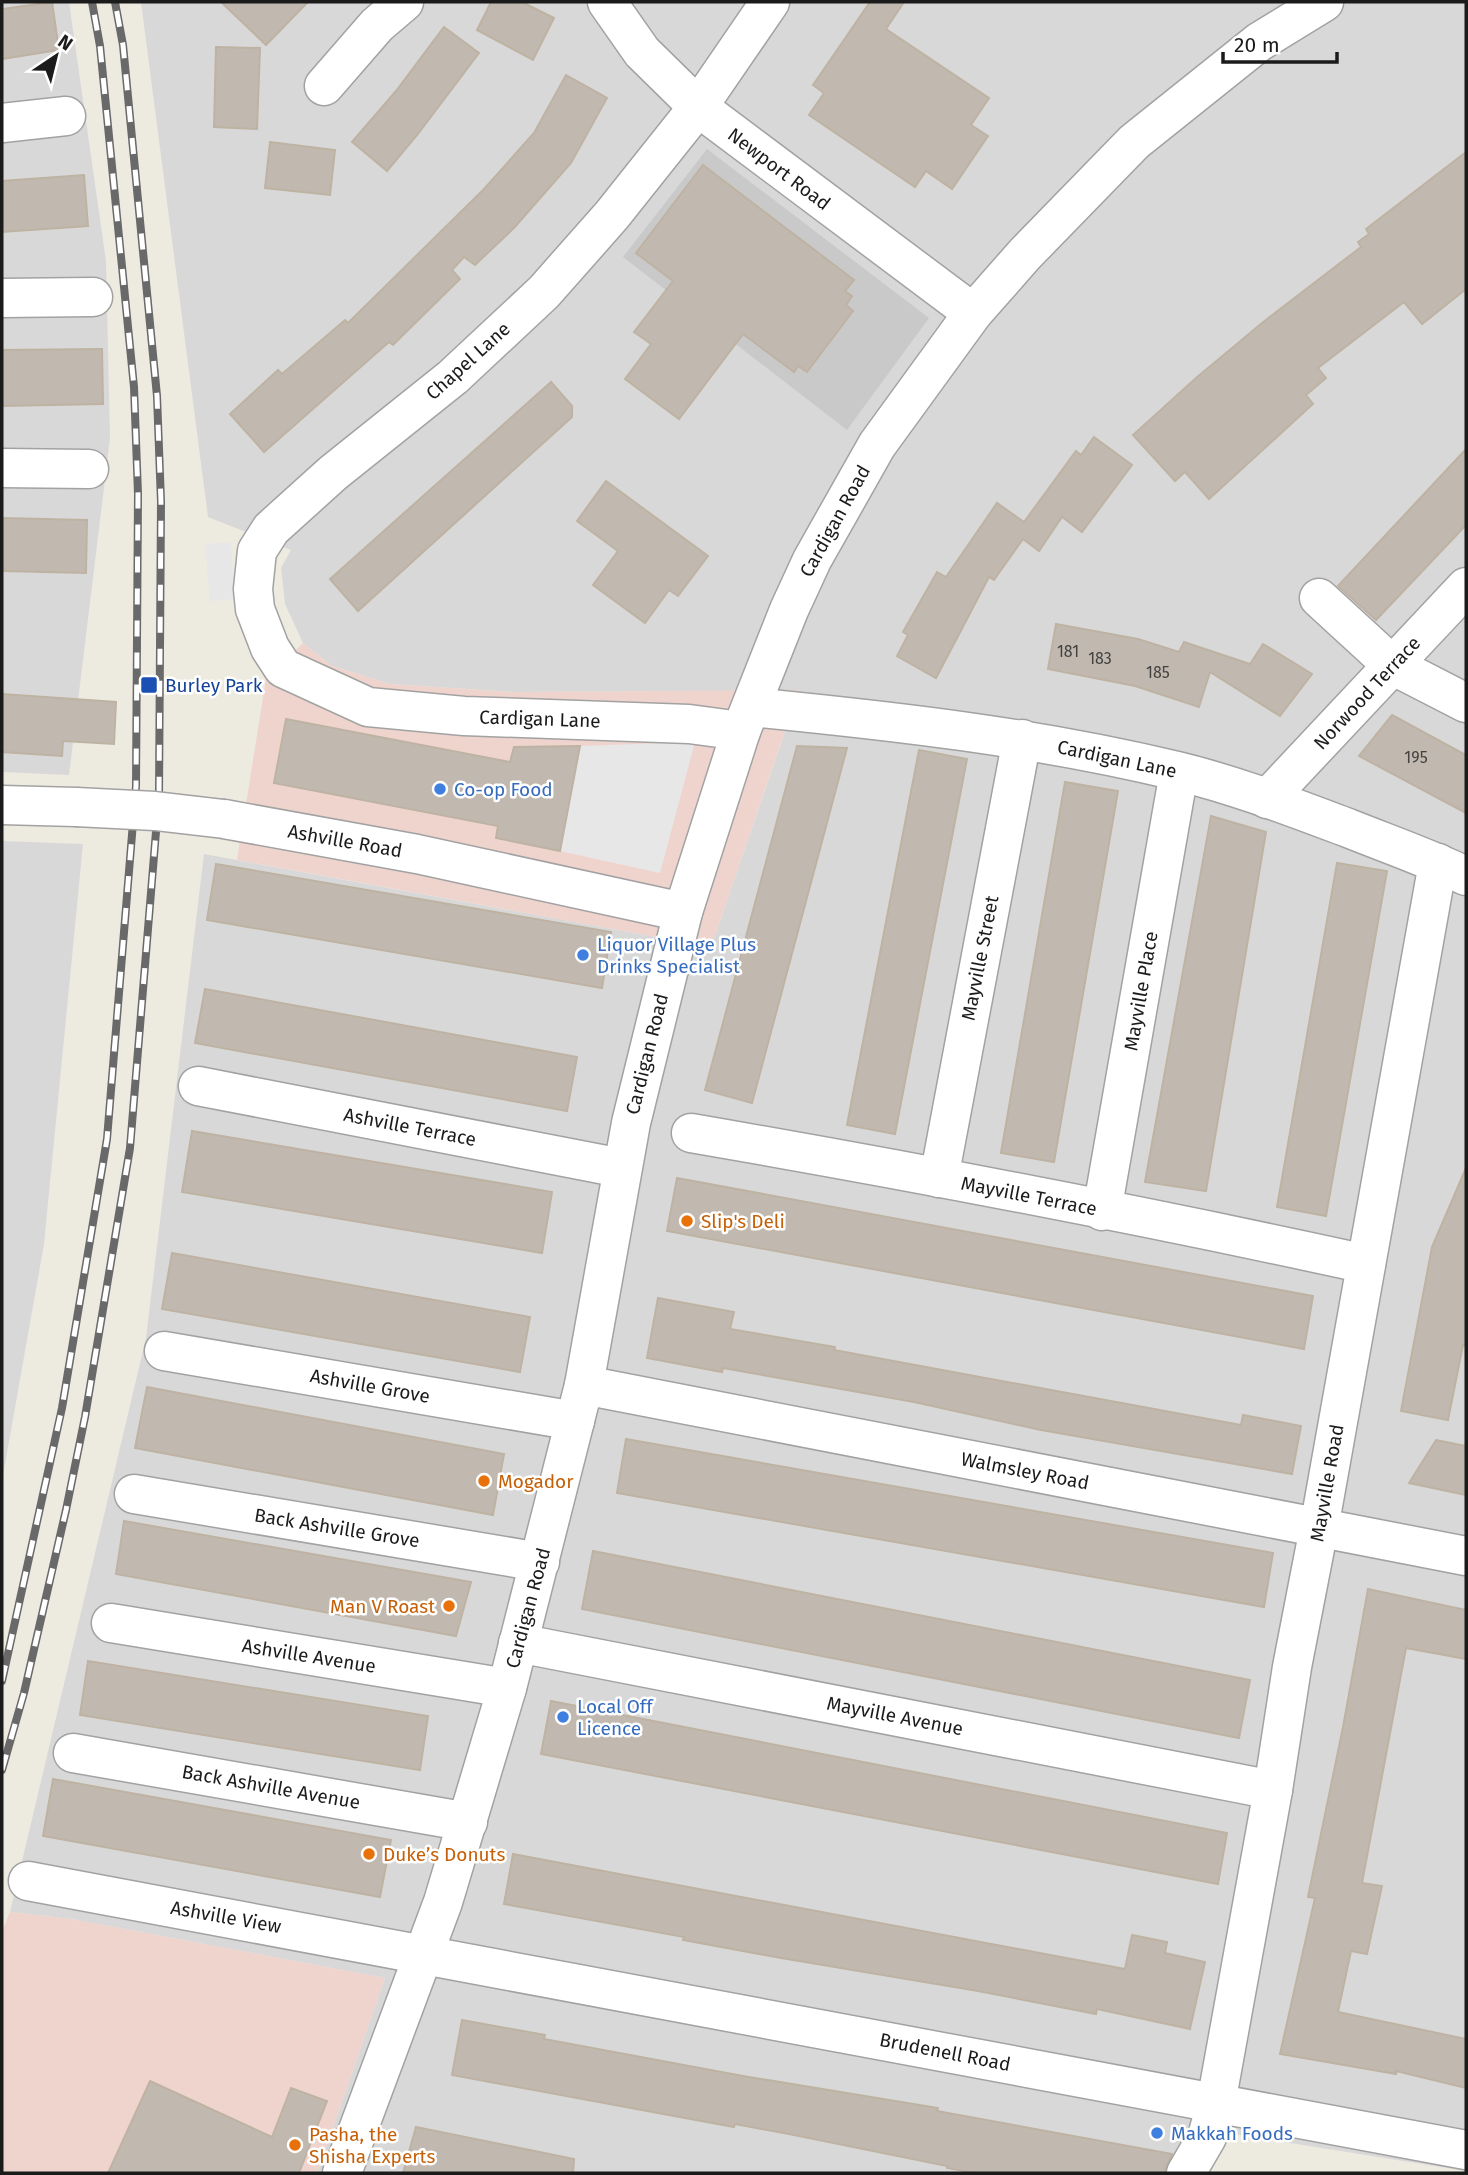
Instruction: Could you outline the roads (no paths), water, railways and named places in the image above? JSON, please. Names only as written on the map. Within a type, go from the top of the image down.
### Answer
[{"type":"street","points":[[324,86],[377,25],[404,2]]},
{"type":"street","name":"Newport Road","points":[[607,2],[642,52],[698,107],[973,313]]},
{"type":"street","name":"Chapel Lane","points":[[340,696],[283,668],[270,648],[255,609],[253,589],[257,551],[271,529],[293,509],[333,473],[453,377],[544,292],[612,215],[698,107],[771,2]]},
{"type":"street","name":"Cardigan Road","points":[[342,2173],[425,1954],[468,1822],[507,1688],[579,1403],[621,1168],[683,912],[746,719],[789,610],[812,560],[877,445],[973,313],[1025,254],[1134,142],[1259,42],[1324,2]]},
{"type":"street","points":[[2,123],[66,116]]},
{"type":"street","points":[[2,298],[93,297]]},
{"type":"street","points":[[2,468],[89,470]]},
{"type":"street","name":"Norwood Terrace","points":[[1267,799],[1466,587]]},
{"type":"street","points":[[1319,598],[1392,665],[1466,703]]},
{"type":"street","name":"Cardigan Lane","points":[[340,696],[368,706],[455,715],[689,724],[746,719],[892,721],[1022,739],[1180,772],[1267,799],[1452,869]]},
{"type":"street","name":"Mayville Street","points":[[939,1178],[1022,739]]},
{"type":"street","name":"Mayville Place","points":[[1102,1211],[1180,772]]},
{"type":"street","name":"Ashville Road","points":[[2,805],[155,811],[224,819],[416,854],[683,912]]},
{"type":"street","name":"Mayville Road","points":[[1186,2173],[1206,2137],[1216,2103],[1366,1264],[1452,869]]},
{"type":"street","name":"Ashville Terrace","points":[[198,1086],[621,1168]]},
{"type":"street","name":"Mayville Terrace","points":[[691,1133],[1234,1235],[1366,1264]]},
{"type":"street","name":"Ashville Grove","points":[[164,1351],[579,1403]]},
{"type":"street","name":"Walmsley Road","points":[[579,1403],[1319,1528],[1466,1556]]},
{"type":"street","name":"Back Ashville Grove","points":[[134,1494],[540,1562]]},
{"type":"street","name":"Ashville Avenue","points":[[111,1623],[507,1688]]},
{"type":"street","name":"Mayville Avenue","points":[[518,1643],[1273,1790]]},
{"type":"street","name":"Back Ashville Avenue","points":[[73,1753],[468,1822]]},
{"type":"street","name":"Ashville View","points":[[28,1881],[425,1954]]},
{"type":"street","name":"Brudenell Road","points":[[425,1954],[1466,2150]]},
{"type":"railway","points":[[2,1681],[62,1408],[107,1139],[136,786],[138,494],[134,387],[100,46],[92,2]]},
{"type":"railway","points":[[2,1770],[24,1693],[66,1510],[85,1417],[130,1148],[159,795],[161,502],[157,396],[123,45],[115,2]]},
{"type":"place","name":"Burley Park","points":[[149,685]]},
{"type":"place","name":"Co-op Food","points":[[440,789]]},
{"type":"place","name":"Liquor Village Plus Drinks Specialist","points":[[583,955]]},
{"type":"place","name":"Slip's Deli","points":[[687,1221]]},
{"type":"place","name":"Mogador","points":[[484,1481]]},
{"type":"place","name":"Man V Roast","points":[[449,1606]]},
{"type":"place","name":"Local Off Licence","points":[[563,1717]]},
{"type":"place","name":"Duke’s Donuts","points":[[369,1854]]},
{"type":"place","name":"Makkah Foods","points":[[1157,2133]]},
{"type":"place","name":"Pasha, the Shisha Experts","points":[[295,2145]]}]
